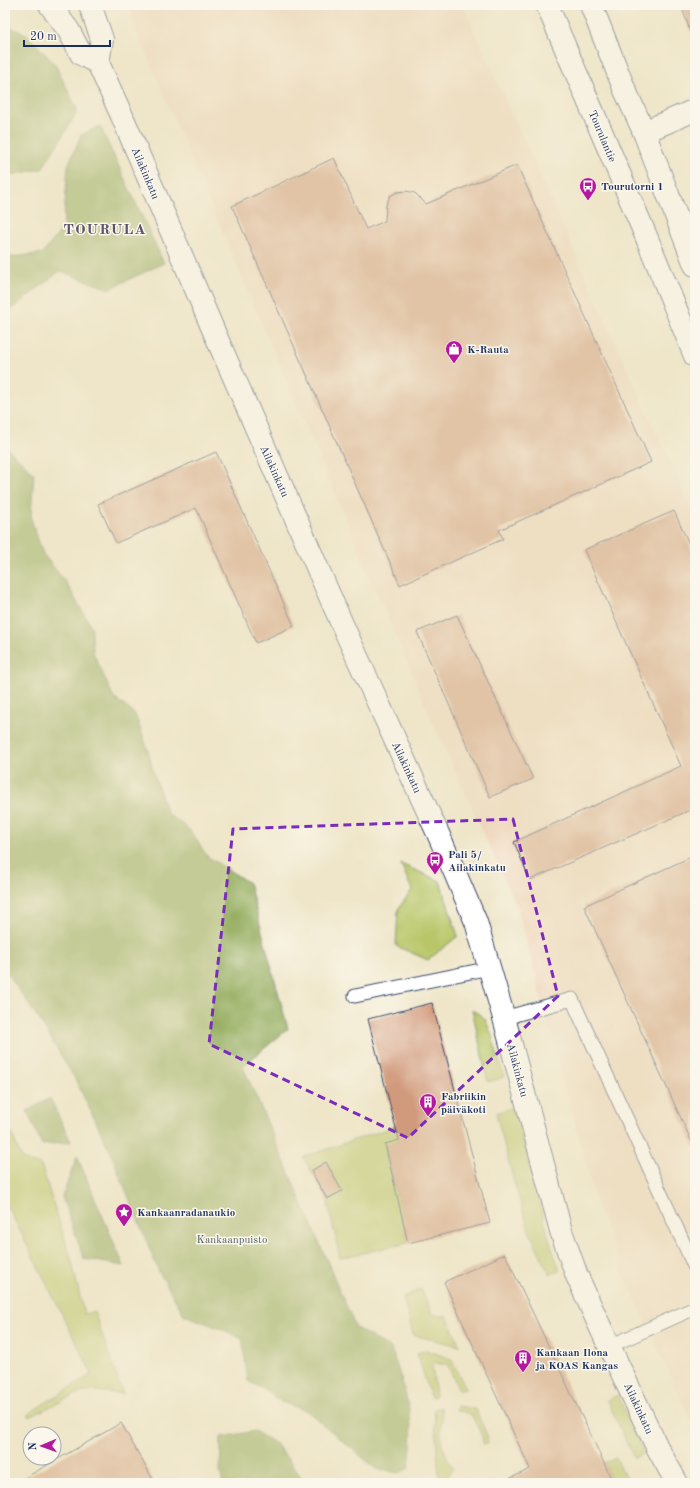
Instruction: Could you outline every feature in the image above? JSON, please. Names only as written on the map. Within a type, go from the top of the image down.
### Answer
[{"type":"street","points":[[50,5],[68,31],[81,54],[98,63],[102,39],[90,5]]},
{"type":"street","name":"Tourulantie","points":[[547,5],[646,236],[695,356]]},
{"type":"street","points":[[592,5],[624,88],[644,132],[695,265]]},
{"type":"street","name":"Ailakinkatu","points":[[98,63],[339,617],[476,922],[504,1018],[561,1231],[577,1276],[657,1447],[677,1483]]},
{"type":"street","points":[[644,132],[695,110]]},
{"type":"lane","points":[[355,996],[490,968]]},
{"type":"lane","points":[[504,1018],[572,1000],[695,1268]]},
{"type":"lane","points":[[610,1346],[695,1308]]},
{"type":"highlighted area","points":[[513,819],[558,996],[408,1138],[209,1044],[233,829]]},
{"type":"shaded area","points":[[132,5],[463,5],[695,518],[695,1430],[628,1284],[595,1200],[518,909],[433,723],[131,19]]},
{"type":"green space","points":[[5,25],[27,35],[55,64],[78,111],[42,169],[5,176]]},
{"type":"green space","points":[[100,126],[164,263],[109,289],[60,271],[5,314],[5,258],[43,253],[63,228],[68,165],[81,135]]},
{"type":"green space","name":"Kankaanpuisto","points":[[5,446],[34,473],[31,518],[43,554],[67,584],[92,628],[93,652],[114,698],[135,714],[148,750],[153,771],[167,813],[190,830],[207,856],[249,883],[288,1029],[243,1066],[356,1328],[391,1348],[406,1396],[412,1430],[409,1468],[399,1473],[376,1469],[307,1411],[281,1402],[270,1393],[248,1381],[242,1339],[226,1331],[184,1315],[159,1272],[109,1149],[75,1079],[39,1019],[5,970]]},
{"type":"green space","points":[[401,864],[440,881],[458,936],[428,960],[396,946],[398,909],[412,890]]},
{"type":"green space","points":[[472,1009],[485,1019],[491,1033],[504,1077],[488,1082]]},
{"type":"green space","points":[[50,1098],[71,1142],[42,1145],[27,1111]]},
{"type":"green space","points":[[514,1107],[552,1249],[560,1270],[550,1275],[530,1233],[513,1179],[496,1113]]},
{"type":"green space","points":[[5,1117],[22,1159],[41,1165],[71,1258],[84,1314],[94,1311],[123,1394],[95,1391],[79,1393],[29,1417],[29,1413],[92,1374],[10,1211],[5,1204]]},
{"type":"green space","points":[[396,1126],[399,1140],[385,1145],[408,1243],[340,1258],[327,1199],[303,1157]]},
{"type":"green space","points":[[77,1156],[124,1266],[84,1259],[62,1197]]},
{"type":"green space","points":[[421,1289],[433,1315],[447,1316],[460,1346],[413,1335],[403,1297]]},
{"type":"green space","points":[[427,1350],[451,1359],[466,1389],[459,1390],[447,1364],[432,1364],[436,1396],[431,1398],[417,1353]]},
{"type":"green space","points":[[618,1395],[644,1453],[634,1458],[607,1400]]},
{"type":"green space","points":[[457,1406],[475,1409],[487,1435],[488,1444],[483,1444],[482,1436],[471,1414],[456,1410]]},
{"type":"green space","points":[[441,1407],[441,1440],[445,1453],[453,1468],[449,1475],[439,1479],[434,1409]]},
{"type":"green space","points":[[255,1431],[277,1445],[306,1483],[223,1483],[220,1473],[221,1437]]},
{"type":"green space","points":[[616,1458],[628,1483],[613,1483],[604,1463]]},
{"type":"building","points":[[681,5],[695,5],[695,30],[690,31]]},
{"type":"building","name":"K-Rauta","points":[[334,158],[366,229],[385,221],[386,205],[390,196],[397,192],[406,191],[415,193],[426,204],[517,165],[651,462],[499,530],[503,539],[400,585],[232,206]]},
{"type":"building","points":[[216,452],[294,626],[256,643],[196,508],[116,543],[98,504]]},
{"type":"building","points":[[674,511],[695,557],[695,808],[530,880],[514,842],[681,766],[584,550]]},
{"type":"building","points":[[457,615],[533,779],[490,797],[417,632]]},
{"type":"building","points":[[695,855],[695,1149],[584,906]]},
{"type":"building","name":"Fabriikin päiväkoti","points":[[432,1003],[490,1223],[408,1243],[385,1144],[399,1140],[368,1019]]},
{"type":"building","points":[[326,1162],[342,1191],[327,1199],[311,1171]]},
{"type":"building","name":"Kankaan Ilona ja KOAS Kangas","points":[[505,1254],[613,1483],[500,1483],[530,1469],[444,1282]]},
{"type":"building","points":[[121,1423],[155,1483],[16,1483],[46,1466],[62,1466],[62,1457]]},
{"type":"place","name":"Tourutorni 1","points":[[588,201]]},
{"type":"place","name":"K-Rauta","points":[[454,364]]},
{"type":"place","name":"Pali 5/ Ailakinkatu","points":[[435,875]]},
{"type":"place","name":"Fabriikin päiväkoti","points":[[428,1117]]},
{"type":"place","name":"Kankaanradanaukio","points":[[124,1227]]},
{"type":"place","name":"Kankaan Ilona ja KOAS Kangas","points":[[523,1373]]},
{"type":"district","name":"TOURULA","points":[[105,229]]}]
